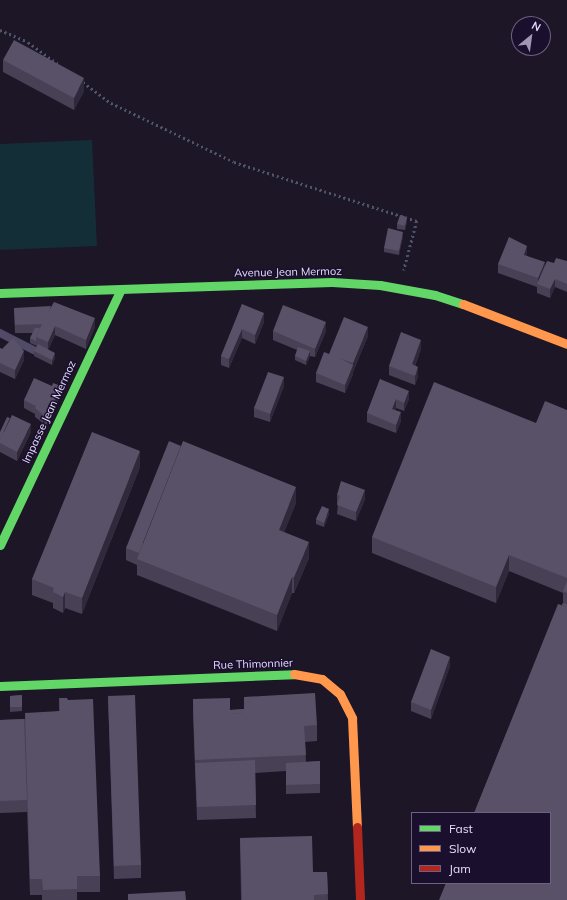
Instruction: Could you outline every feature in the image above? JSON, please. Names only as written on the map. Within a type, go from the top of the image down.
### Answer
[{"type":"street","name":"Avenue Jean Mermoz","points":[[0,293],[332,282],[399,288],[435,295],[484,311],[567,344]]},
{"type":"street","name":"Impasse Jean Mermoz","points":[[0,545],[121,289]]},
{"type":"street","name":"Rue Thimonnier","points":[[0,686],[293,674],[322,679],[340,694],[352,718],[360,900]]},
{"type":"lane","points":[[0,333],[34,350]]},
{"type":"path","points":[[0,30],[28,42],[60,66]]},
{"type":"path","points":[[79,79],[111,103],[234,162],[417,221],[399,288]]},
{"type":"shaded area","points":[[92,140],[97,246],[0,250],[0,144]]},
{"type":"building","points":[[14,40],[84,78],[74,98],[3,60]]},
{"type":"building","points":[[400,215],[407,217],[405,226],[397,224]]},
{"type":"building","points":[[388,228],[403,232],[399,251],[384,248]]},
{"type":"building","points":[[509,237],[527,246],[524,255],[545,262],[538,278],[498,264]]},
{"type":"building","points":[[556,258],[567,261],[567,284],[555,279],[550,289],[537,284],[547,261],[554,263]]},
{"type":"building","points":[[54,302],[95,318],[86,340],[55,326],[48,342],[36,337],[42,324],[15,325],[14,308],[51,306],[47,314]]},
{"type":"building","points":[[242,304],[264,313],[255,335],[242,329],[229,359],[221,356]]},
{"type":"building","points":[[283,305],[326,322],[315,349],[273,331]]},
{"type":"building","points":[[344,317],[368,327],[353,363],[339,358],[353,365],[345,385],[316,373],[324,352],[329,354]]},
{"type":"building","points":[[35,328],[40,328],[36,341],[30,338]]},
{"type":"building","points":[[401,332],[421,340],[412,364],[418,367],[415,376],[389,366]]},
{"type":"building","points":[[13,338],[24,351],[15,370],[0,363],[0,348],[2,349]]},
{"type":"building","points":[[38,344],[55,353],[52,360],[34,351]]},
{"type":"building","points":[[298,347],[310,351],[306,361],[295,356]]},
{"type":"building","points":[[268,372],[284,377],[270,414],[254,408]]},
{"type":"building","points":[[34,378],[52,386],[53,383],[61,386],[47,418],[35,408],[36,406],[24,400]]},
{"type":"building","points":[[380,379],[409,391],[404,403],[396,399],[392,409],[401,412],[396,425],[367,413]]},
{"type":"building","points":[[434,382],[536,423],[545,401],[567,410],[567,578],[509,555],[496,587],[372,537]]},
{"type":"building","points":[[12,415],[31,424],[17,452],[0,443]]},
{"type":"building","points":[[7,417],[10,418],[0,440],[0,432]]},
{"type":"building","points":[[92,432],[140,451],[82,598],[65,592],[63,597],[53,592],[54,588],[32,579]]},
{"type":"building","points":[[169,441],[181,446],[139,553],[126,548]]},
{"type":"building","points":[[183,441],[296,487],[279,530],[309,542],[294,577],[292,577],[277,615],[137,559]]},
{"type":"building","points":[[341,481],[365,490],[356,512],[337,505],[340,496],[337,495]]},
{"type":"building","points":[[322,506],[329,509],[324,523],[316,519]]},
{"type":"building","points":[[567,581],[567,593],[563,591]]},
{"type":"building","points":[[563,603],[567,604],[567,607],[562,605]]},
{"type":"building","points":[[558,604],[567,607],[567,900],[439,900],[446,884],[551,884],[551,812],[474,812]]},
{"type":"building","points":[[431,649],[450,657],[431,710],[411,702]]},
{"type":"building","points":[[315,693],[317,725],[304,726],[306,755],[195,760],[193,699],[230,698],[230,714],[244,713],[244,697]]},
{"type":"building","points":[[22,695],[22,707],[10,707],[10,696]]},
{"type":"building","points":[[135,695],[141,865],[114,866],[108,696]]},
{"type":"building","points":[[59,698],[67,698],[68,700],[93,699],[100,876],[77,876],[77,889],[43,890],[42,879],[30,879],[25,713],[60,711]]},
{"type":"building","points":[[244,709],[244,713],[230,714],[230,710]]},
{"type":"building","points":[[24,719],[27,800],[0,801],[0,720]]},
{"type":"building","points":[[255,760],[256,805],[197,807],[195,763]]},
{"type":"building","points":[[320,761],[320,784],[286,785],[286,763]]},
{"type":"building","points":[[312,836],[313,872],[327,872],[328,894],[314,895],[314,900],[242,900],[240,838]]},
{"type":"building","points":[[185,891],[186,900],[128,900],[128,894]]},
{"type":"traffic: fast","points":[[0,293],[332,282],[380,285],[435,295],[463,304]]},
{"type":"traffic: fast","points":[[0,545],[121,289]]},
{"type":"traffic: fast","points":[[0,686],[294,674]]},
{"type":"traffic: slow","points":[[463,304],[567,344]]},
{"type":"traffic: slow","points":[[294,674],[322,679],[340,694],[352,718],[357,827]]},
{"type":"traffic: jam","points":[[357,827],[360,900]]}]
